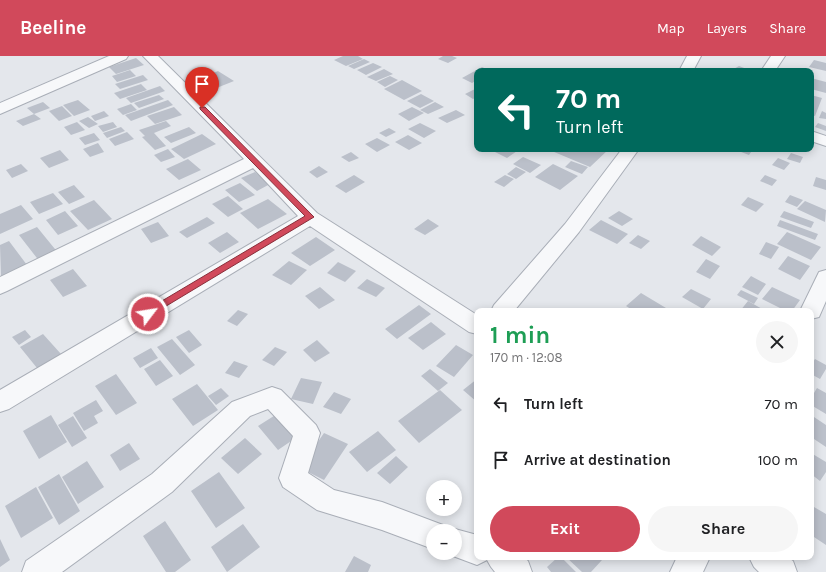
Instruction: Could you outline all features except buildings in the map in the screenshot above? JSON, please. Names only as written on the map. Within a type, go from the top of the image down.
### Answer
[{"type":"street","points":[[0,109],[120,56]]},
{"type":"street","points":[[150,56],[256,160],[310,217],[474,324]]},
{"type":"street","points":[[688,68],[694,56]]},
{"type":"street","points":[[770,68],[778,56]]},
{"type":"street","points":[[814,137],[826,141]]},
{"type":"street","points":[[505,308],[572,228],[629,152]]},
{"type":"street","points":[[0,286],[123,224],[256,160]]},
{"type":"street","points":[[0,402],[310,217]]},
{"type":"street","points":[[812,308],[826,277]]},
{"type":"street","points":[[38,572],[162,483],[241,409],[272,397],[307,433],[293,478],[328,501],[382,516],[426,532]]},
{"type":"street","points":[[462,545],[474,549]]},
{"type":"street","points":[[504,560],[517,572]]},
{"type":"street","points":[[685,572],[693,560]]},
{"type":"street","points":[[768,560],[782,572]]},
{"type":"route","points":[[148,314],[310,217],[256,160],[202,108]]}]
